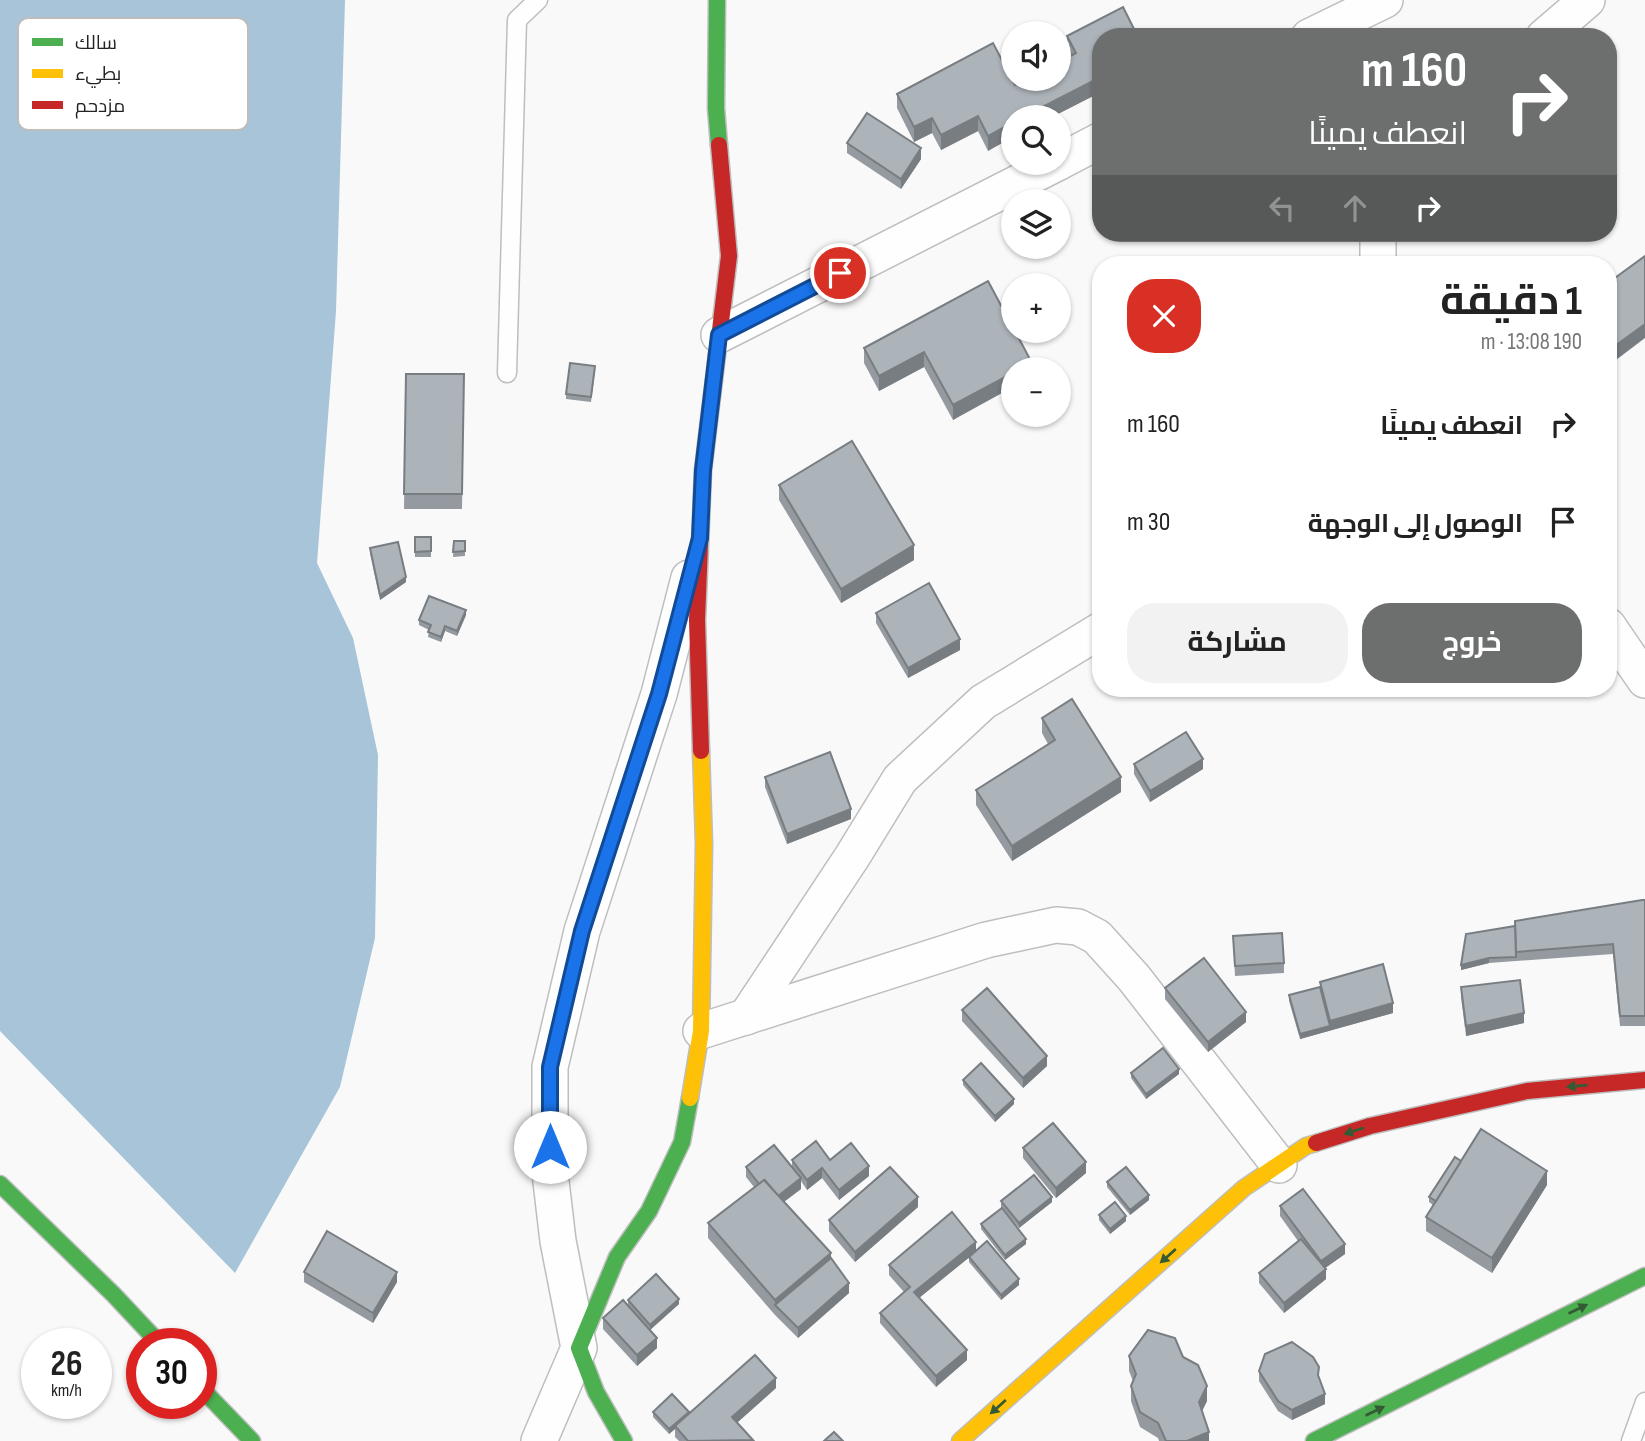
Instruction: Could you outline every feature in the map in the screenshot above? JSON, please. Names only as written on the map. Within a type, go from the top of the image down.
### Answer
[{"type":"street","points":[[538,1441],[617,1257],[649,1211],[682,1142],[701,1031],[704,844],[696,620],[703,470],[729,256],[716,108],[718,0]]},
{"type":"street","points":[[1328,28],[1385,0]]},
{"type":"street","points":[[1554,28],[1587,0]]},
{"type":"street","points":[[1071,156],[1092,145]]},
{"type":"street","points":[[719,335],[1033,175]]},
{"type":"street","points":[[624,1441],[596,1392],[579,1348],[558,1241],[550,1173],[550,1067],[582,931],[659,694],[700,538]]},
{"type":"street","points":[[746,1017],[900,779],[983,702],[1092,635]]},
{"type":"street","points":[[1617,639],[1645,680]]},
{"type":"street","points":[[701,1031],[986,940],[1056,925],[1078,927],[1097,937],[1134,978],[1279,1165]]},
{"type":"street","points":[[960,1441],[1244,1188],[1306,1146],[1370,1126],[1527,1091],[1645,1080]]},
{"type":"street","points":[[0,1184],[144,1328]]},
{"type":"street","points":[[1314,1441],[1645,1276]]},
{"type":"street","points":[[217,1405],[252,1441]]},
{"type":"lane","points":[[507,373],[517,20],[538,0]]},
{"type":"lane","points":[[1631,1441],[1645,1402]]},
{"type":"water","points":[[0,0],[345,0],[336,311],[317,563],[353,638],[378,755],[375,938],[340,1087],[235,1273],[0,1031]]},
{"type":"building","points":[[1123,7],[1134,28],[1092,28],[1092,82],[1046,105],[1001,105],[1001,129],[988,136],[978,116],[941,135],[932,118],[914,127],[897,94],[993,43],[1001,58],[1001,91],[1071,91],[1071,56],[1076,53],[1071,44],[1071,34]]},
{"type":"building","points":[[867,113],[921,148],[901,179],[847,143]]},
{"type":"building","points":[[1645,256],[1645,324],[1617,344],[1617,276]]},
{"type":"building","points":[[988,281],[1001,305],[1001,343],[1021,343],[1029,357],[1001,357],[1001,379],[953,405],[924,352],[879,376],[864,348]]},
{"type":"building","points":[[570,363],[595,366],[591,397],[566,394]]},
{"type":"building","points":[[406,374],[464,374],[462,494],[404,494]]},
{"type":"building","points":[[852,441],[914,545],[841,589],[779,485]]},
{"type":"building","points":[[415,537],[431,537],[431,551],[415,552]]},
{"type":"building","points":[[454,541],[465,541],[465,551],[453,552]]},
{"type":"building","points":[[398,542],[406,577],[380,595],[370,548]]},
{"type":"building","points":[[929,583],[960,639],[908,668],[876,613]]},
{"type":"building","points":[[429,596],[466,610],[457,631],[445,626],[441,637],[428,632],[431,625],[419,620]]},
{"type":"building","points":[[1072,699],[1121,777],[1012,846],[976,790],[1055,740],[1042,718]]},
{"type":"building","points":[[1186,732],[1203,759],[1150,791],[1134,764]]},
{"type":"building","points":[[830,752],[851,809],[787,834],[765,777]]},
{"type":"building","points":[[1645,900],[1645,1016],[1620,1016],[1613,944],[1516,952],[1515,921]]},
{"type":"building","points":[[1515,926],[1516,957],[1489,958],[1461,965],[1466,934]]},
{"type":"building","points":[[1282,933],[1284,963],[1235,966],[1233,936]]},
{"type":"building","points":[[1204,958],[1246,1012],[1208,1042],[1165,988]]},
{"type":"building","points":[[1383,964],[1393,1003],[1330,1021],[1320,982]]},
{"type":"building","points":[[1520,980],[1524,1013],[1466,1026],[1461,987]]},
{"type":"building","points":[[1320,987],[1330,1026],[1300,1034],[1289,995]]},
{"type":"building","points":[[987,988],[1047,1056],[1023,1078],[962,1010]]},
{"type":"building","points":[[1163,1048],[1179,1069],[1146,1094],[1131,1073]]},
{"type":"building","points":[[981,1063],[1014,1099],[995,1116],[963,1080]]},
{"type":"building","points":[[1053,1123],[1086,1162],[1056,1188],[1023,1148]]},
{"type":"building","points":[[1481,1129],[1547,1171],[1492,1258],[1426,1217]]},
{"type":"building","points":[[816,1141],[830,1160],[851,1143],[869,1166],[839,1190],[822,1168],[807,1180],[792,1160]]},
{"type":"building","points":[[774,1145],[801,1178],[778,1196],[765,1180],[759,1184],[746,1167]]},
{"type":"building","points":[[1455,1157],[1461,1161],[1436,1201],[1429,1197]]},
{"type":"building","points":[[890,1167],[918,1197],[855,1252],[829,1220]]},
{"type":"building","points":[[1126,1167],[1149,1195],[1130,1210],[1107,1182]]},
{"type":"building","points":[[1034,1175],[1052,1197],[1019,1223],[1001,1201]]},
{"type":"building","points":[[764,1180],[831,1253],[775,1300],[708,1223]]},
{"type":"building","points":[[1303,1189],[1345,1244],[1321,1261],[1280,1206]]},
{"type":"building","points":[[1115,1202],[1126,1216],[1110,1229],[1099,1215]]},
{"type":"building","points":[[1002,1208],[1026,1239],[1005,1255],[981,1224]]},
{"type":"building","points":[[952,1212],[976,1242],[914,1292],[967,1350],[936,1376],[880,1313],[910,1287],[889,1265]]},
{"type":"building","points":[[327,1231],[397,1272],[373,1313],[304,1272]]},
{"type":"building","points":[[1301,1239],[1326,1269],[1284,1303],[1259,1273]]},
{"type":"building","points":[[987,1241],[1019,1279],[1001,1295],[969,1257]]},
{"type":"building","points":[[831,1258],[849,1283],[798,1328],[775,1305]]},
{"type":"building","points":[[656,1274],[679,1299],[650,1325],[628,1300]]},
{"type":"building","points":[[623,1300],[657,1338],[637,1355],[603,1318]]},
{"type":"building","points":[[1148,1330],[1175,1338],[1183,1357],[1198,1365],[1207,1386],[1199,1402],[1209,1432],[1187,1441],[1166,1441],[1158,1423],[1140,1412],[1131,1386],[1136,1374],[1129,1356]]},
{"type":"building","points":[[1292,1342],[1313,1357],[1319,1367],[1318,1375],[1325,1394],[1292,1410],[1278,1401],[1259,1371],[1265,1354]]},
{"type":"building","points":[[755,1355],[776,1378],[732,1417],[753,1440],[688,1441],[675,1426]]},
{"type":"building","points":[[672,1394],[689,1412],[669,1429],[653,1412]]},
{"type":"building","points":[[834,1432],[843,1441],[824,1441]]},
{"type":"traffic: fast","points":[[717,0],[716,108],[719,145]]},
{"type":"traffic: fast","points":[[624,1441],[596,1392],[579,1348],[617,1257],[649,1211],[682,1142],[690,1098]]},
{"type":"traffic: fast","points":[[0,1184],[145,1328]]},
{"type":"traffic: fast","points":[[1314,1441],[1645,1276]]},
{"type":"traffic: fast","points":[[217,1405],[252,1441]]},
{"type":"traffic: slow","points":[[690,1098],[701,1031],[704,844],[701,751]]},
{"type":"traffic: slow","points":[[960,1441],[1244,1188],[1306,1146],[1316,1143]]},
{"type":"traffic: jam","points":[[701,751],[697,620],[703,470],[729,256],[719,145]]},
{"type":"traffic: jam","points":[[1316,1143],[1370,1126],[1527,1091],[1645,1080]]},
{"type":"route","points":[[550,1147],[550,1067],[582,931],[659,694],[700,538],[703,470],[719,335],[840,273]]}]
